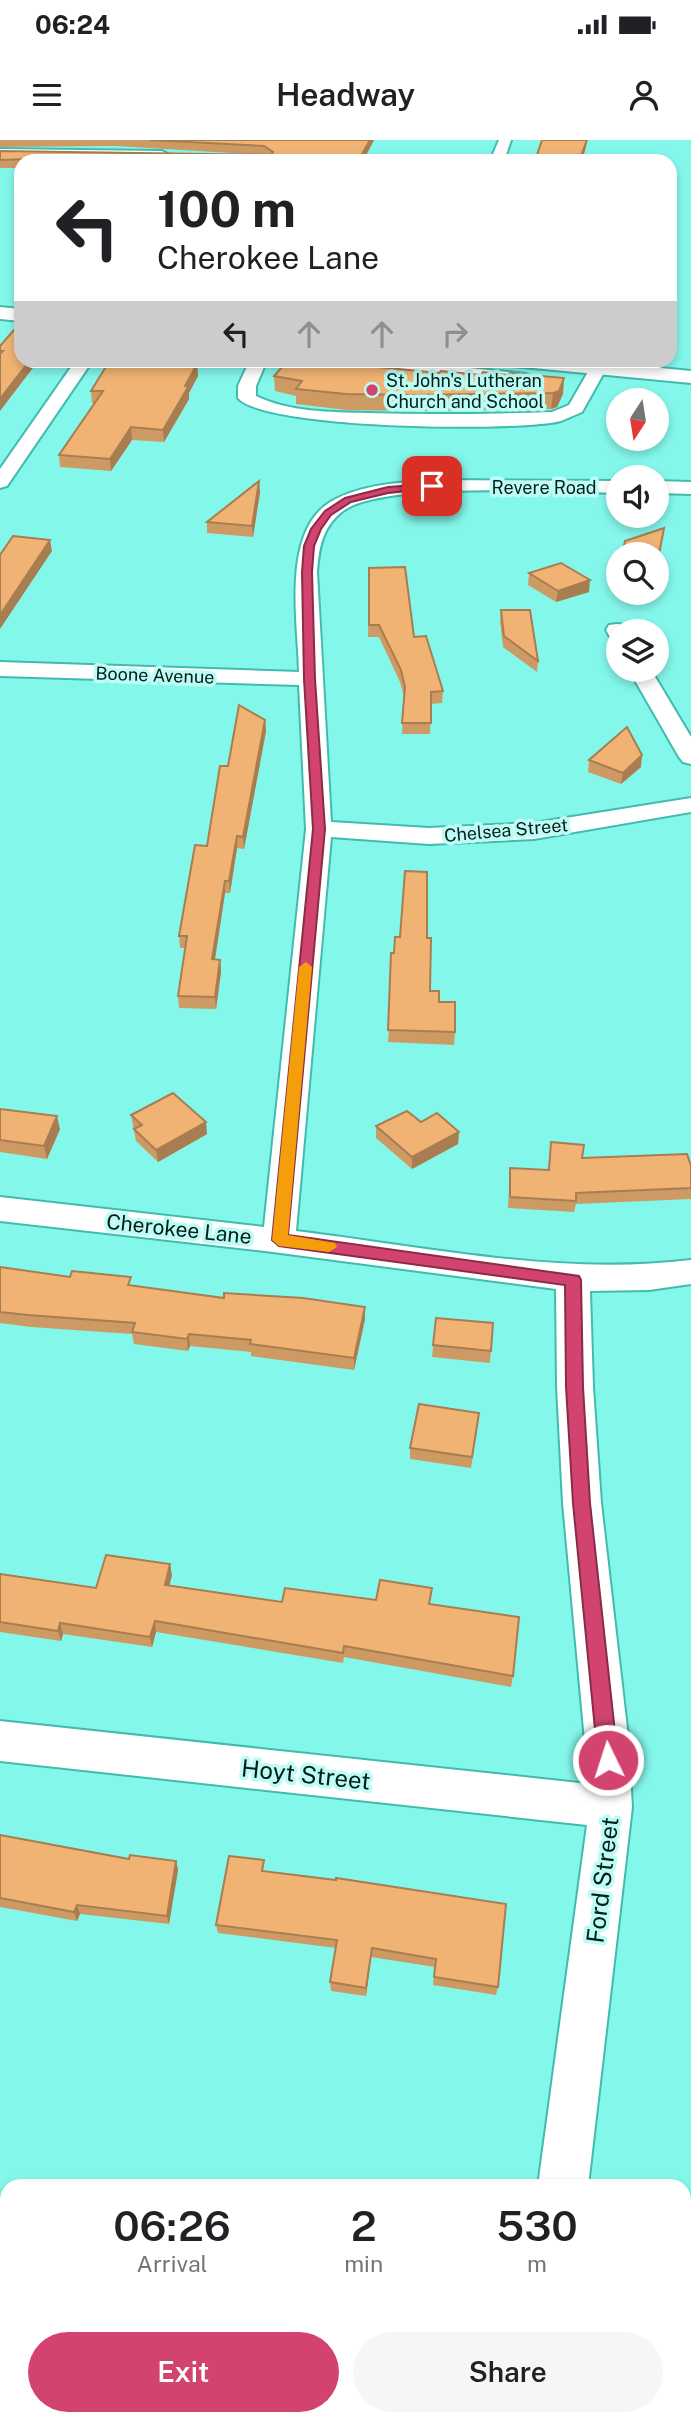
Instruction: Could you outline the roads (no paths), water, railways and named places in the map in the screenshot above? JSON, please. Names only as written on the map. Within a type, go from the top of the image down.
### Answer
[{"type":"main road","points":[[542,368],[587,380],[691,377]]},
{"type":"street","points":[[0,153],[57,154]]},
{"type":"street","points":[[0,482],[79,368]]},
{"type":"street","points":[[255,368],[247,386],[247,398],[252,403],[274,409],[366,419],[555,416],[576,408],[587,380]]},
{"type":"street","points":[[420,368],[549,381]]},
{"type":"street","name":"Revere Road","points":[[279,1240],[319,829],[307,572],[309,546],[316,529],[337,506],[363,495],[405,488],[606,487]]},
{"type":"street","points":[[669,487],[691,488]]},
{"type":"street","name":"Boone Avenue","points":[[0,668],[51,673],[310,679]]},
{"type":"street","points":[[647,682],[691,757]]},
{"type":"street","name":"Chelsea Street","points":[[319,829],[429,836],[534,831],[691,804]]},
{"type":"street","name":"Cherokee Lane","points":[[0,1209],[279,1240],[573,1280],[667,1276],[691,1272]]},
{"type":"street","name":"Ford Street","points":[[564,2179],[611,1807],[607,1737],[582,1503],[575,1387],[573,1280]]},
{"type":"street","name":"Hoyt Street","points":[[0,1741],[611,1807]]},
{"type":"place","name":"St. John's Lutheran Church and School","points":[[372,390]]}]
